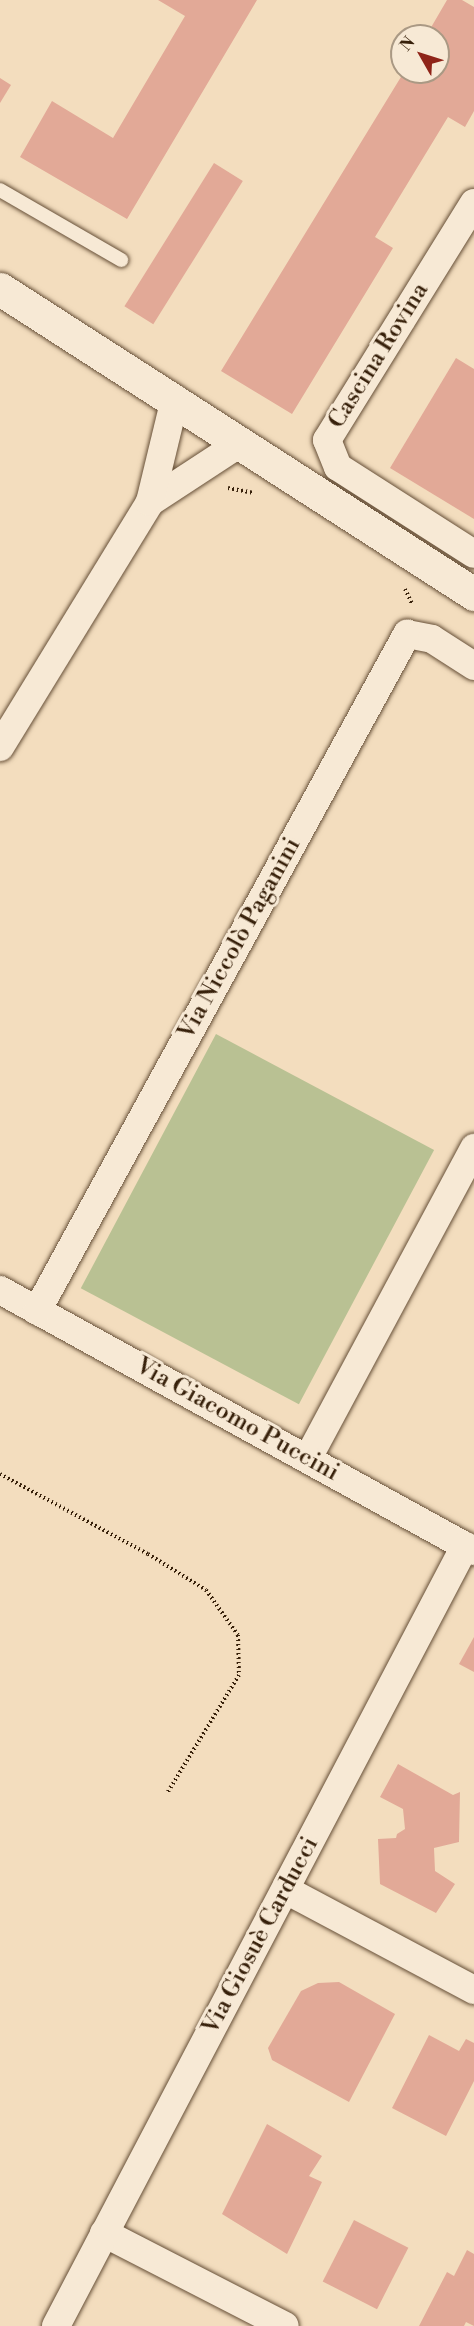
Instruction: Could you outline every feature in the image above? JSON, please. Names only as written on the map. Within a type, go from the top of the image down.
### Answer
[{"type":"street","name":"Cascina Rovina","points":[[474,203],[327,440],[338,467],[474,554]]},
{"type":"street","points":[[0,289],[175,399],[474,594]]},
{"type":"street","points":[[0,747],[150,502],[175,399]]},
{"type":"street","points":[[150,502],[240,443]]},
{"type":"street","name":"Via Niccolò Paganini","points":[[37,1311],[407,633],[432,639],[474,666]]},
{"type":"street","points":[[308,1458],[474,1148]]},
{"type":"street","name":"Via Giacomo Puccini","points":[[0,1290],[470,1548]]},
{"type":"street","name":"Via Giosuè Carducci","points":[[56,2326],[470,1548]]},
{"type":"street","points":[[286,1890],[474,1990]]},
{"type":"street","points":[[104,2233],[285,2326]]},
{"type":"lane","points":[[0,190],[121,260]]},
{"type":"path","points":[[219,490],[231,488],[258,495]]},
{"type":"path","points":[[402,583],[410,603],[419,609]]},
{"type":"path","points":[[0,1474],[148,1554],[206,1590],[238,1635],[239,1675],[168,1792]]},
{"type":"green space","points":[[216,1034],[434,1150],[299,1404],[81,1288]]},
{"type":"building","points":[[158,0],[257,0],[127,219],[20,157],[52,101],[113,138],[185,16]]},
{"type":"building","points":[[447,0],[462,0],[474,7],[474,111],[465,127],[448,117],[375,237],[393,248],[292,414],[221,371],[397,84],[450,84],[450,24],[433,24]]},
{"type":"building","points":[[0,78],[11,85],[0,103]]},
{"type":"building","points":[[214,163],[243,181],[153,324],[124,306]]},
{"type":"building","points":[[456,358],[474,369],[474,519],[390,468]]},
{"type":"building","points":[[474,1637],[474,1672],[459,1664]]},
{"type":"building","points":[[398,1764],[453,1795],[460,1792],[459,1842],[434,1848],[435,1871],[455,1884],[436,1913],[380,1884],[378,1839],[396,1838],[397,1834],[405,1829],[403,1809],[380,1797]]},
{"type":"building","points":[[339,1982],[395,2014],[349,2102],[272,2060],[268,2048],[301,1991],[318,1983]]},
{"type":"building","points":[[429,2035],[459,2051],[466,2039],[474,2043],[474,2081],[446,2136],[392,2108]]},
{"type":"building","points":[[267,2124],[322,2156],[309,2176],[322,2182],[287,2254],[222,2214]]},
{"type":"building","points":[[354,2220],[408,2248],[377,2309],[323,2281]]},
{"type":"building","points":[[467,2250],[474,2254],[474,2326],[466,2322],[464,2326],[419,2326],[447,2272],[454,2276]]}]
